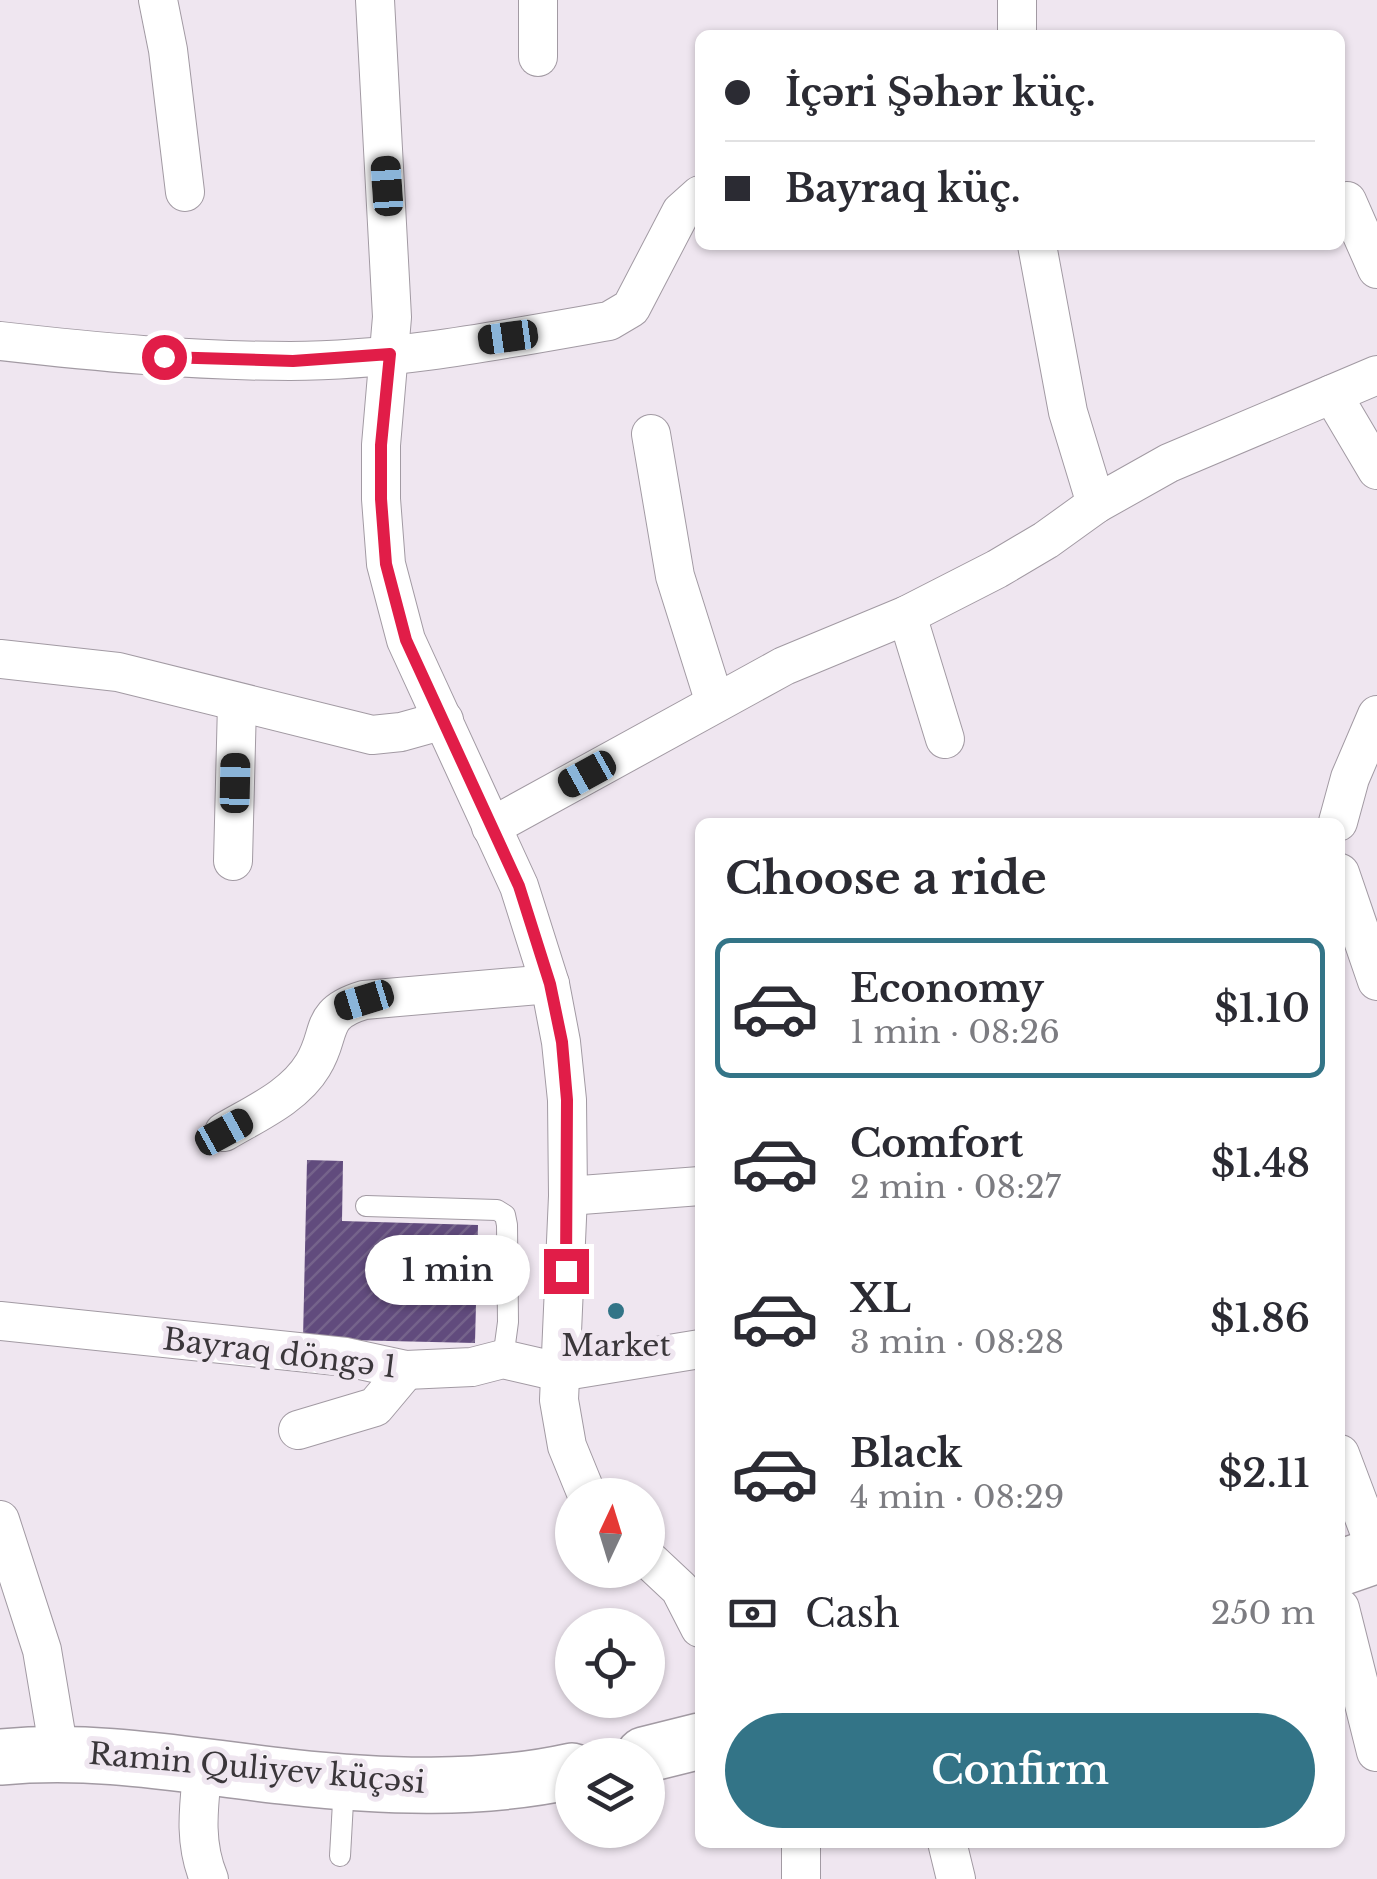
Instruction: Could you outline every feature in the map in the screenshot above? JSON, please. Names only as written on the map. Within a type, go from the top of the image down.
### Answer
[{"type":"street","points":[[158,0],[185,192]]},
{"type":"street","points":[[375,0],[387,186],[390,354],[381,445],[386,564],[406,640],[530,916],[550,984],[562,1042],[567,1100],[568,1196],[559,1400],[567,1446],[580,1478]]},
{"type":"street","points":[[538,0],[538,57]]},
{"type":"street","points":[[1017,0],[1018,30]]},
{"type":"street","points":[[0,340],[132,356],[293,361],[390,354],[610,321],[630,308],[643,290],[681,212],[695,199]]},
{"type":"street","points":[[1348,201],[1377,269]]},
{"type":"street","points":[[1038,250],[1068,412],[1096,504]]},
{"type":"street","points":[[491,826],[784,666],[908,615],[1013,560],[1096,504],[1169,463],[1377,375]]},
{"type":"street","points":[[1332,394],[1377,470]]},
{"type":"street","points":[[651,434],[675,576],[714,703]]},
{"type":"street","points":[[908,615],[945,739]]},
{"type":"street","points":[[0,659],[118,672],[372,734],[401,732],[444,720]]},
{"type":"street","points":[[233,862],[237,704]]},
{"type":"street","points":[[1339,818],[1350,778],[1377,715]]},
{"type":"street","points":[[1345,887],[1377,981]]},
{"type":"street","points":[[224,1132],[278,1101],[313,1065],[325,1029],[342,1007],[364,1000],[550,984]]},
{"type":"street","points":[[568,1196],[695,1186]]},
{"type":"street","name":"Bayraq döngə 1","points":[[0,1321],[346,1357],[406,1370],[472,1366],[503,1359],[559,1372]]},
{"type":"street","points":[[559,1372],[695,1350]]},
{"type":"street","points":[[298,1430],[375,1407],[406,1370]]},
{"type":"street","points":[[1345,1468],[1377,1554],[1345,1566]]},
{"type":"street","points":[[0,1520],[42,1650],[59,1752]]},
{"type":"street","points":[[665,1574],[680,1588],[695,1618]]},
{"type":"street","points":[[1345,1628],[1376,1752]]},
{"type":"street","points":[[665,1750],[695,1742]]},
{"type":"street","name":"Ramin Quliyev küçəsi","points":[[0,1757],[59,1752],[344,1782],[414,1785],[486,1782],[555,1773]]},
{"type":"street","points":[[203,1765],[199,1854],[209,1879]]},
{"type":"street","points":[[800,1879],[801,1848]]},
{"type":"street","points":[[948,1848],[956,1879]]},
{"type":"lane","points":[[366,1206],[497,1210],[504,1215],[508,1225],[508,1322],[503,1359]]},
{"type":"lane","points":[[340,1856],[344,1782]]},
{"type":"building","points":[[307,1160],[343,1161],[342,1221],[478,1225],[475,1343],[303,1339]]},
{"type":"place","name":"Market","points":[[616,1311]]},
{"type":"route","points":[[164,357],[293,361],[390,354],[381,445],[386,564],[406,640],[519,886],[550,984],[562,1042],[567,1100],[566,1271]]}]
